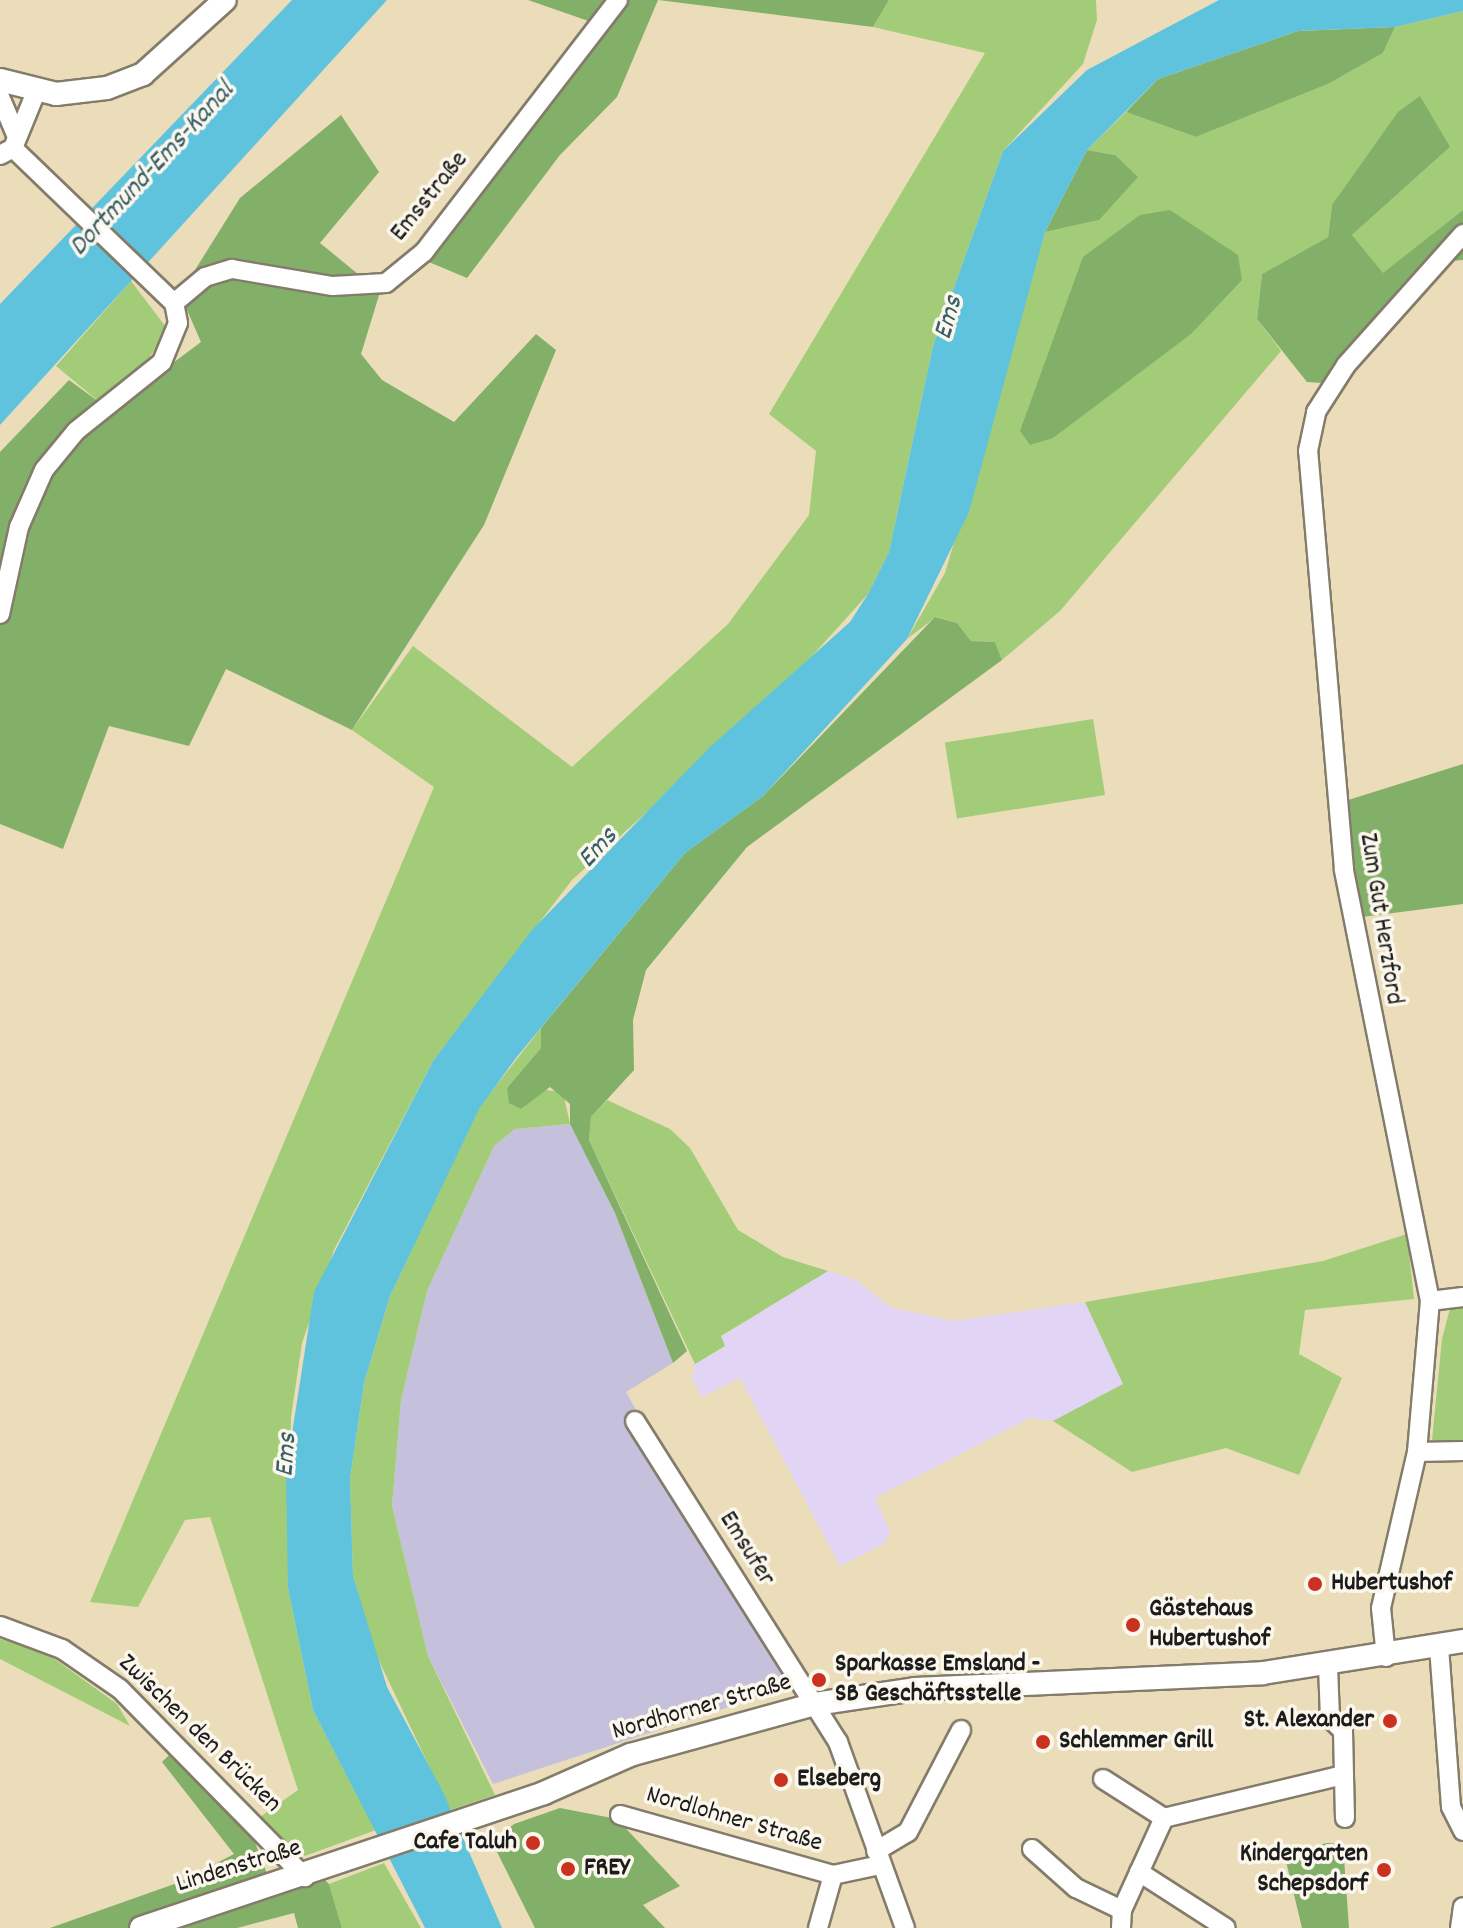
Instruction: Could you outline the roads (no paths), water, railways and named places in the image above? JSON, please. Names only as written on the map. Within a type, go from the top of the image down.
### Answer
[{"type":"main road","points":[[0,80],[36,92],[81,92],[143,74],[225,0]]},
{"type":"main road","name":"Nordhorner Straße","points":[[353,1859],[500,1808],[630,1755],[815,1704],[915,1689],[1328,1666],[1463,1641]]},
{"type":"main road","name":"Lindenstraße","points":[[141,1928],[353,1859]]},
{"type":"street","name":"Emsstraße","points":[[167,296],[205,277],[232,269],[333,286],[386,283],[424,252],[618,0]]},
{"type":"street","points":[[10,147],[36,92]]},
{"type":"street","points":[[0,97],[10,147],[59,197],[167,296],[177,335],[162,362],[76,431],[44,470],[19,527],[0,614]]},
{"type":"street","name":"Zum Gut Herzford","points":[[1386,1657],[1381,1608],[1417,1452],[1430,1301],[1340,842],[1308,451],[1316,412],[1346,365],[1463,234]]},
{"type":"street","points":[[1430,1301],[1463,1297]]},
{"type":"street","name":"Emsufer","points":[[635,1421],[815,1704]]},
{"type":"street","points":[[1417,1452],[1463,1451]]},
{"type":"street","name":"Zwischen den Brücken","points":[[0,1626],[62,1649],[120,1689],[305,1877]]},
{"type":"street","points":[[1439,1647],[1451,1807],[1463,1831]]},
{"type":"street","points":[[1328,1666],[1330,1718],[1343,1731],[1345,1818]]},
{"type":"street","points":[[815,1704],[838,1742],[905,1928]]},
{"type":"street","points":[[878,1858],[908,1832],[961,1730]]},
{"type":"street","points":[[1103,1779],[1164,1818],[1343,1775]]},
{"type":"street","name":"Nordlohner Straße","points":[[620,1815],[833,1875],[878,1858]]},
{"type":"street","points":[[1032,1849],[1076,1888],[1122,1919],[1164,1818]]},
{"type":"street","points":[[1139,1872],[1226,1928]]},
{"type":"street","name":"Nordlohner Straße","points":[[818,1928],[833,1875]]},
{"type":"street","points":[[1460,1928],[1463,1907]]},
{"type":"water","name":"Dortmund-Ems-Kanal","points":[[292,0],[387,0],[0,425],[0,304]]},
{"type":"water","name":"Ems","points":[[1219,0],[1463,0],[1463,11],[1395,27],[1298,31],[1158,79],[1087,150],[1045,232],[969,512],[907,639],[763,796],[685,853],[516,1058],[479,1109],[390,1296],[364,1383],[350,1479],[353,1576],[387,1687],[443,1792],[502,1928],[425,1928],[313,1710],[288,1588],[286,1472],[314,1292],[433,1061],[532,930],[709,748],[850,622],[868,594],[889,552],[933,346],[1003,151],[1087,70]]},
{"type":"place","name":"Hubertushof","points":[[1315,1584]]},
{"type":"place","name":"Gästehaus Hubertushof","points":[[1133,1625]]},
{"type":"place","name":"Sparkasse Emsland - SB Geschäftsstelle","points":[[819,1680]]},
{"type":"place","name":"St. Alexander","points":[[1390,1721]]},
{"type":"place","name":"Schlemmer Grill","points":[[1043,1742]]},
{"type":"place","name":"Elseberg","points":[[781,1780]]},
{"type":"place","name":"Cafe Taluh","points":[[533,1843]]},
{"type":"place","name":"FREY","points":[[568,1869]]},
{"type":"place","name":"Kindergarten Schepsdorf","points":[[1384,1870]]}]
